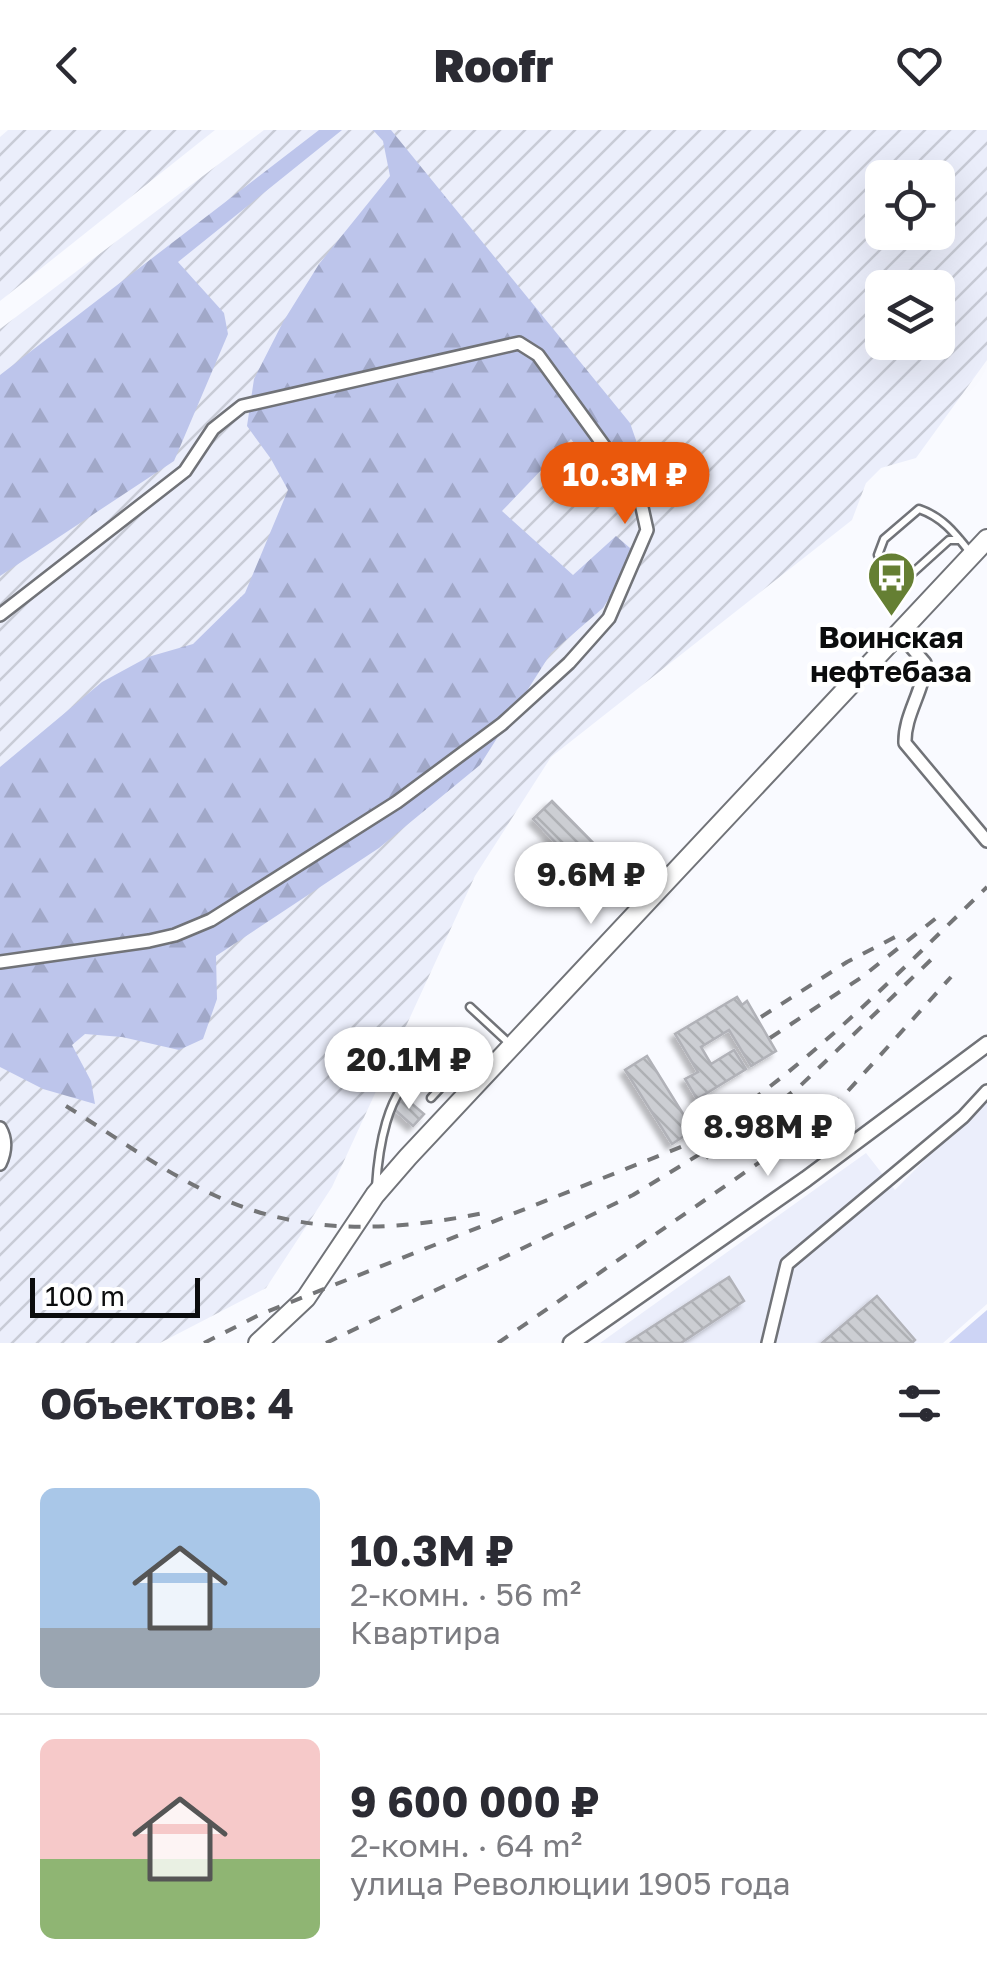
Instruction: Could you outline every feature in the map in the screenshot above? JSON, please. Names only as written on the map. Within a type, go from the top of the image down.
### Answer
[{"type":"main road","points":[[258,1343],[306,1298],[375,1195],[898,632],[966,547],[987,539]]},
{"type":"street","points":[[0,615],[186,471],[212,430],[242,406],[519,343],[538,355],[639,494],[647,530],[609,618],[569,663],[502,724],[397,802],[211,920],[176,935],[0,962]]},
{"type":"street","points":[[898,632],[925,663],[905,733],[906,743],[987,841]]},
{"type":"street","points":[[571,1343],[806,1179],[987,1044]]},
{"type":"street","points":[[768,1343],[787,1264],[963,1117],[987,1091]]},
{"type":"street","points":[[0,1128],[5,1137],[0,1164]]},
{"type":"lane","points":[[919,509],[936,516],[966,547],[949,540],[907,578],[888,572],[878,555],[884,539],[919,509]]},
{"type":"lane","points":[[430,1098],[470,1068],[507,1052],[470,1007]]},
{"type":"lane","points":[[375,1195],[377,1154],[392,1104],[416,1074],[427,1069],[470,1068]]},
{"type":"shaded area","points":[[8,130],[215,130],[0,301],[0,137]]},
{"type":"shaded area","points":[[264,130],[987,130],[987,360],[916,458],[881,468],[866,483],[852,520],[551,757],[475,876],[332,1187],[266,1288],[160,1343],[0,1343],[0,329]]},
{"type":"shaded area","points":[[987,1097],[987,1304],[943,1343],[600,1343],[866,1153],[895,1190]]},
{"type":"shaded area","points":[[987,1310],[987,1343],[949,1343]]},
{"type":"green space","points":[[319,130],[342,130],[178,262],[224,313],[228,334],[174,461],[0,576],[0,375]]},
{"type":"green space","points":[[373,130],[391,130],[630,423],[637,443],[628,454],[648,497],[627,511],[571,439],[502,511],[573,575],[616,536],[637,554],[603,608],[551,653],[480,765],[379,848],[216,956],[217,999],[203,1039],[179,1050],[122,1037],[85,1034],[72,1045],[91,1081],[95,1104],[43,1089],[0,1067],[0,767],[102,682],[148,657],[193,644],[245,593],[288,490],[247,426],[254,379],[319,264],[390,176],[383,141]]},
{"type":"building","points":[[552,801],[613,863],[594,882],[533,819]]},
{"type":"building","points":[[737,997],[742,1005],[747,1001],[776,1051],[751,1066],[729,1030],[701,1047],[711,1064],[734,1050],[746,1069],[697,1099],[685,1079],[698,1072],[675,1034]]},
{"type":"building","points":[[647,1056],[693,1130],[672,1144],[625,1070]]},
{"type":"building","points":[[404,1097],[424,1114],[413,1126],[394,1109]]},
{"type":"building","points":[[729,1277],[744,1301],[681,1343],[627,1343]]},
{"type":"building","points":[[877,1296],[915,1340],[912,1343],[822,1343]]},
{"type":"railway","points":[[204,1343],[261,1314],[686,1145],[806,1057],[987,887]]},
{"type":"railway","points":[[770,1038],[862,977],[940,915]]},
{"type":"railway","points":[[761,1017],[847,962],[897,936]]},
{"type":"railway","points":[[706,1158],[799,1087],[938,953]]},
{"type":"railway","points":[[498,1343],[799,1135],[847,1092],[951,977]]},
{"type":"railway","points":[[66,1106],[205,1191],[284,1219],[369,1227],[484,1213]]},
{"type":"railway","points":[[326,1343],[633,1195],[713,1146]]},
{"type":"place","name":"Воинская нефтебаза","points":[[891,618]]}]
